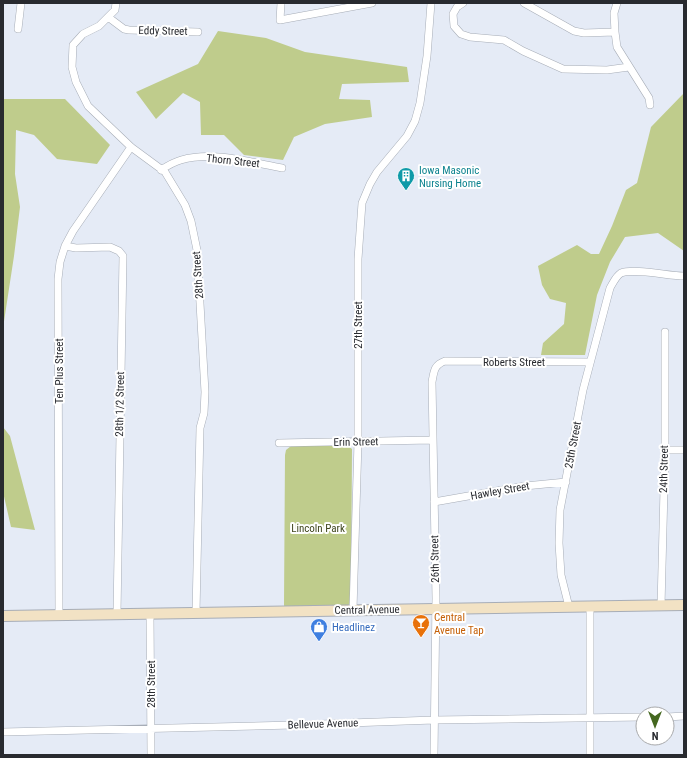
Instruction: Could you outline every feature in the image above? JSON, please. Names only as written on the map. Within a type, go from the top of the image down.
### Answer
[{"type":"street","points":[[18,29],[21,3]]},
{"type":"street","name":"28th Street","points":[[116,3],[115,10],[99,26],[83,34],[73,45],[72,67],[76,82],[88,106],[131,147],[161,170],[172,183],[185,205],[191,221],[197,250],[205,392],[204,413],[200,428],[196,613]]},
{"type":"street","points":[[281,3],[280,20],[356,4],[372,3]]},
{"type":"street","name":"27th Street","points":[[353,610],[358,442],[358,259],[362,203],[377,172],[407,136],[415,121],[420,103],[427,56],[431,3]]},
{"type":"street","points":[[464,3],[457,7],[453,14],[454,26],[460,34],[470,37],[504,40],[522,51],[563,69],[607,70],[629,67]]},
{"type":"street","points":[[524,3],[574,31],[584,33],[615,32]]},
{"type":"street","points":[[617,3],[614,13],[617,46],[649,98],[650,105]]},
{"type":"street","name":"Eddy Street","points":[[108,17],[124,29],[129,30],[198,32]]},
{"type":"street","name":"Ten Plus Street","points":[[59,615],[58,279],[60,262],[64,246],[72,231],[131,147]]},
{"type":"street","name":"Thorn Street","points":[[161,170],[180,160],[203,157],[225,158],[282,168]]},
{"type":"street","name":"28th 1/2 Street","points":[[64,246],[76,248],[110,247],[119,251],[123,256],[117,614]]},
{"type":"street","name":"25th Street","points":[[569,607],[561,575],[559,543],[560,510],[583,390],[612,285],[621,273],[636,272],[684,276]]},
{"type":"street","name":"24th Street","points":[[661,606],[665,450],[665,332]]},
{"type":"street","name":"Roberts Street","points":[[439,364],[445,362],[590,362]]},
{"type":"street","name":"26th Street","points":[[434,755],[436,609],[432,382],[435,370],[439,364]]},
{"type":"street","name":"Erin Street","points":[[280,443],[432,440]]},
{"type":"street","points":[[665,450],[684,450]]},
{"type":"street","name":"Hawley Street","points":[[434,502],[525,486],[566,482]]},
{"type":"street","name":"Central Avenue","points":[[3,616],[684,605]]},
{"type":"street","points":[[590,607],[590,755]]},
{"type":"street","name":"28th Street","points":[[150,614],[151,755]]},
{"type":"street","name":"Bellevue Avenue","points":[[3,732],[434,720],[635,717]]},
{"type":"green space","points":[[218,31],[266,38],[305,52],[407,67],[409,82],[342,84],[339,99],[370,100],[372,117],[325,124],[294,137],[283,160],[244,155],[224,135],[201,135],[200,102],[183,93],[156,119],[136,92],[198,64]]},
{"type":"green space","points":[[684,93],[684,251],[658,233],[625,237],[610,262],[597,295],[585,355],[541,355],[543,343],[564,324],[566,303],[550,299],[542,285],[538,266],[577,245],[591,254],[599,254],[626,190],[637,183],[651,127]]},
{"type":"green space","points":[[3,99],[65,99],[110,145],[97,164],[57,159],[34,135],[16,130],[15,174],[20,207],[3,328]]},
{"type":"green space","points":[[3,427],[10,436],[35,530],[11,527],[3,492]]},
{"type":"green space","name":"Lincoln Park","points":[[347,445],[352,449],[351,602],[346,608],[285,609],[286,450],[291,446]]},
{"type":"place","name":"Iowa Masonic Nursing Home","points":[[406,191]]},
{"type":"place","name":"Central Avenue Tap","points":[[421,638]]},
{"type":"place","name":"Headlinez","points":[[319,642]]}]
